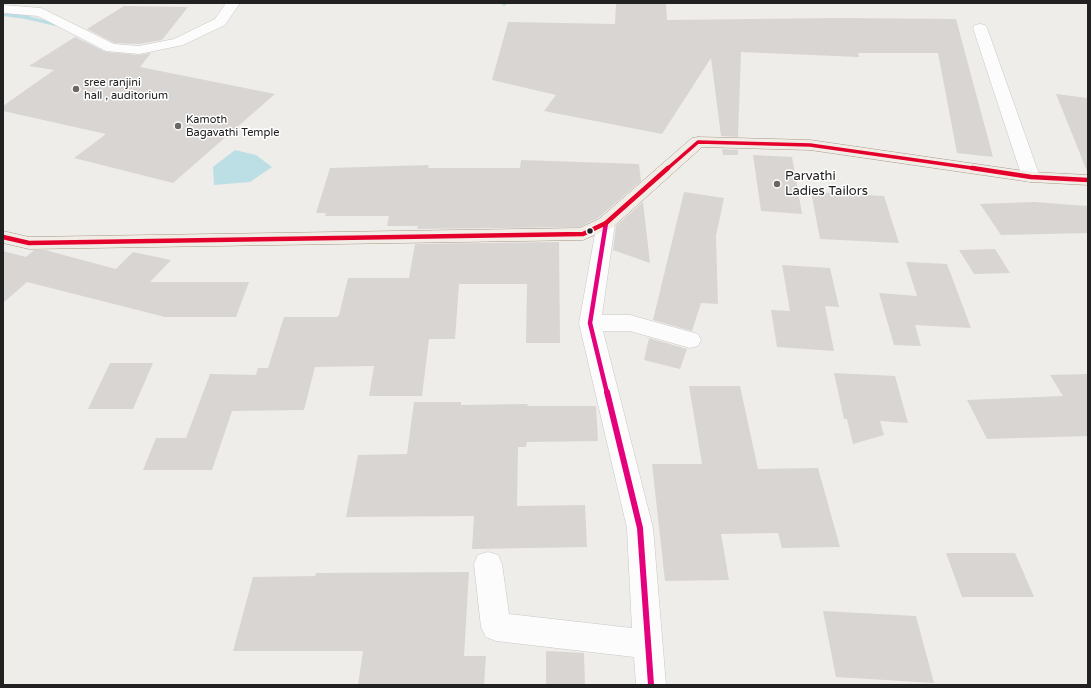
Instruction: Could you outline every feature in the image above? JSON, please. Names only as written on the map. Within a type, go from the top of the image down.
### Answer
[{"type":"main road","points":[[3,237],[29,243],[583,234],[606,223],[698,142],[810,145],[1031,177],[1088,180]]},
{"type":"street","points":[[3,9],[41,12],[111,48],[140,50],[178,42],[220,22],[233,3]]},
{"type":"street","points":[[980,28],[1031,177]]},
{"type":"street","points":[[606,223],[590,323],[640,528],[651,685]]},
{"type":"street","points":[[590,323],[630,323],[690,340]]},
{"type":"street","points":[[488,564],[496,627],[648,644]]},
{"type":"water","points":[[235,150],[256,155],[272,167],[250,182],[214,185],[213,167]]},
{"type":"building","points":[[616,3],[666,3],[667,20],[838,18],[956,19],[993,157],[957,153],[938,53],[858,53],[859,57],[741,52],[738,137],[721,136],[711,58],[662,134],[544,111],[556,95],[492,80],[508,22],[615,24]]},
{"type":"building","points":[[124,6],[188,7],[162,40],[139,44],[114,43],[87,29]]},
{"type":"building","points":[[75,37],[106,52],[139,55],[151,53],[140,67],[275,94],[173,183],[74,158],[106,134],[3,111],[3,106],[54,70],[29,66]]},
{"type":"building","points":[[1056,94],[1088,98],[1088,171],[1087,171]]},
{"type":"building","points":[[722,149],[738,150],[738,155],[723,155]]},
{"type":"building","name":"Parvathi Ladies Tailors","points":[[753,155],[792,157],[802,214],[761,211]]},
{"type":"building","points":[[521,160],[639,164],[641,181],[598,218],[580,227],[417,229],[418,226],[387,226],[389,216],[325,216],[326,213],[316,213],[330,168],[429,165],[428,168],[520,168]]},
{"type":"building","points":[[684,192],[724,198],[716,236],[718,304],[701,303],[692,331],[653,320]]},
{"type":"building","points":[[811,192],[884,196],[899,243],[820,239]]},
{"type":"building","points":[[643,202],[650,263],[613,250],[616,226]]},
{"type":"building","points":[[1034,202],[1088,206],[1088,233],[1001,235],[980,204]]},
{"type":"building","points":[[559,242],[560,343],[526,343],[527,284],[459,284],[455,339],[429,339],[422,396],[369,396],[374,366],[315,367],[304,410],[232,411],[212,470],[143,470],[156,438],[186,438],[210,374],[256,375],[258,368],[268,368],[284,317],[337,317],[339,315],[348,278],[409,278],[415,244]]},
{"type":"building","points":[[995,249],[1010,273],[974,274],[959,250]]},
{"type":"building","points":[[34,250],[45,250],[116,269],[133,252],[171,260],[150,282],[249,282],[236,317],[165,317],[27,282],[3,303],[3,251],[26,257]]},
{"type":"building","points":[[906,262],[947,264],[971,328],[915,325],[921,346],[894,345],[879,293],[917,296]]},
{"type":"building","points":[[782,265],[830,268],[839,307],[825,306],[834,351],[777,347],[771,310],[790,311]]},
{"type":"building","points":[[649,338],[687,349],[680,369],[644,360]]},
{"type":"building","points":[[110,363],[153,363],[133,409],[88,409]]},
{"type":"building","points":[[834,373],[895,376],[908,423],[880,421],[884,435],[853,444],[847,419],[844,419]]},
{"type":"building","points":[[1088,374],[1088,436],[987,439],[967,400],[1063,396],[1050,375]]},
{"type":"building","points":[[689,386],[740,386],[758,469],[818,468],[840,547],[782,548],[778,533],[721,534],[729,580],[665,581],[652,464],[702,464]]},
{"type":"building","points":[[414,402],[461,402],[461,405],[528,404],[527,406],[596,406],[598,441],[527,442],[526,447],[518,447],[517,506],[585,505],[587,547],[472,549],[474,516],[346,517],[358,455],[407,454]]},
{"type":"building","points":[[946,553],[1015,553],[1034,597],[962,597]]},
{"type":"building","points":[[469,572],[464,656],[486,656],[484,685],[358,685],[363,651],[233,651],[253,577],[315,576],[316,573]]},
{"type":"building","points":[[823,611],[916,616],[934,683],[836,677]]},
{"type":"building","points":[[546,651],[584,653],[585,685],[546,685]]},
{"type":"waterway","points":[[3,14],[25,17],[64,26]]},
{"type":"transit line","points":[[3,237],[29,243],[583,234],[606,223],[698,142],[810,145],[1031,177],[1088,180]]},
{"type":"transit line","points":[[606,223],[590,323],[640,528],[651,685]]},
{"type":"place","name":"sree ranjini hall , auditorium","points":[[76,89]]},
{"type":"place","name":"Kamoth Bagavathi Temple","points":[[178,126]]},
{"type":"place","name":"Parvathi Ladies Tailors","points":[[777,184]]}]
